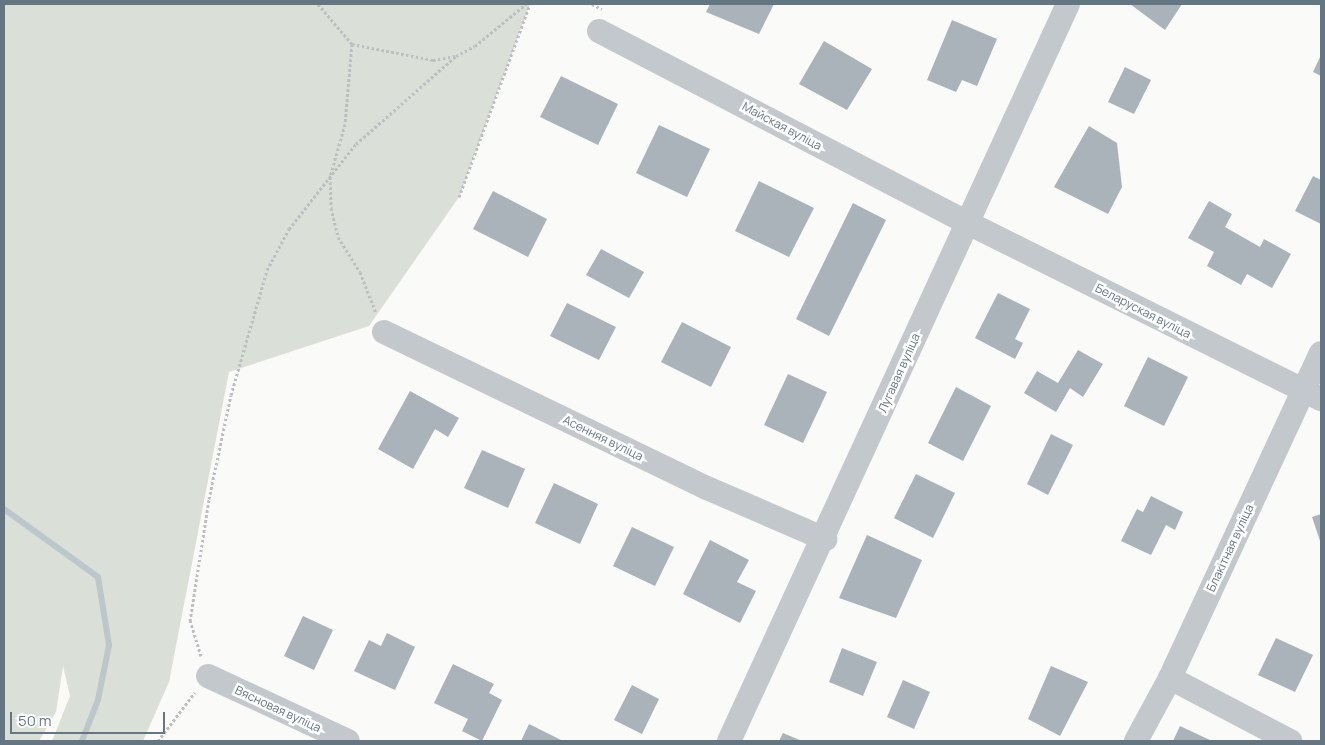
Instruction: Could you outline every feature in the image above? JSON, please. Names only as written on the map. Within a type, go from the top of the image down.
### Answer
[{"type":"street","name":"Лугавая вуліца","points":[[729,741],[825,539],[966,222],[1068,4]]},
{"type":"street","name":"Майская вуліца","points":[[599,31],[966,222]]},
{"type":"street","name":"Беларуская вуліца","points":[[966,222],[1312,395]]},
{"type":"street","name":"Асенняя вуліца","points":[[384,332],[706,488],[825,539]]},
{"type":"street","name":"Блакітная вуліца","points":[[1136,741],[1170,678],[1312,395],[1321,354]]},
{"type":"street","name":"Вясновая вуліца","points":[[208,676],[348,741]]},
{"type":"street","points":[[1170,678],[1290,741]]},
{"type":"path","points":[[318,4],[352,44],[417,59],[456,56]]},
{"type":"path","points":[[158,741],[208,676],[190,622],[231,395],[267,270],[289,229],[356,144],[456,56],[526,4]]},
{"type":"path","points":[[459,197],[530,4]]},
{"type":"path","points":[[352,44],[345,124],[330,177],[338,237],[360,272],[384,332]]},
{"type":"shaded area","points":[[4,4],[530,4],[459,197],[369,326],[229,372],[169,682],[143,741],[52,741],[70,696],[63,666],[56,712],[39,741],[4,741]]},
{"type":"building","points":[[710,4],[774,4],[759,34],[706,12]]},
{"type":"building","points":[[1130,4],[1182,4],[1165,30]]},
{"type":"building","points":[[952,20],[997,39],[977,86],[962,80],[956,92],[927,80]]},
{"type":"building","points":[[824,41],[872,69],[847,110],[799,84]]},
{"type":"building","points":[[1321,55],[1321,76],[1313,72]]},
{"type":"building","points":[[1125,67],[1151,80],[1134,114],[1108,102]]},
{"type":"building","points":[[561,76],[618,104],[598,145],[540,117]]},
{"type":"building","points":[[659,125],[710,149],[687,197],[636,173]]},
{"type":"building","points":[[1089,126],[1117,143],[1122,187],[1108,214],[1054,187]]},
{"type":"building","points":[[1313,176],[1321,180],[1321,224],[1295,211]]},
{"type":"building","points":[[759,181],[814,208],[789,257],[735,231]]},
{"type":"building","points":[[493,191],[547,219],[528,257],[473,229]]},
{"type":"building","points":[[1209,201],[1232,214],[1225,227],[1260,247],[1264,239],[1291,254],[1272,288],[1247,274],[1241,285],[1207,266],[1214,252],[1188,238]]},
{"type":"building","points":[[853,203],[886,220],[829,336],[796,319]]},
{"type":"building","points":[[601,249],[644,272],[629,298],[586,275]]},
{"type":"building","points":[[998,293],[1030,309],[1015,339],[1023,343],[1015,359],[975,338]]},
{"type":"building","points":[[567,303],[616,327],[599,360],[550,336]]},
{"type":"building","points":[[682,322],[731,347],[711,387],[661,362]]},
{"type":"building","points":[[1078,350],[1103,364],[1083,397],[1070,388],[1056,412],[1024,393],[1037,371],[1058,383]]},
{"type":"building","points":[[1148,357],[1188,377],[1164,426],[1124,406]]},
{"type":"building","points":[[788,374],[827,392],[803,443],[764,425]]},
{"type":"building","points":[[956,387],[991,406],[963,461],[928,443]]},
{"type":"building","points":[[410,391],[459,418],[448,437],[435,429],[413,469],[378,449]]},
{"type":"building","points":[[1051,434],[1073,445],[1048,495],[1027,484]]},
{"type":"building","points":[[482,450],[525,469],[508,508],[464,488]]},
{"type":"building","points":[[916,474],[955,493],[933,538],[894,518]]},
{"type":"building","points":[[554,483],[598,504],[580,544],[535,523]]},
{"type":"building","points":[[1151,496],[1183,512],[1175,530],[1166,525],[1151,555],[1121,541],[1137,509],[1143,512]]},
{"type":"building","points":[[1321,514],[1321,544],[1312,517]]},
{"type":"building","points":[[632,527],[674,547],[655,586],[613,566]]},
{"type":"building","points":[[867,535],[922,560],[896,618],[839,598]]},
{"type":"building","points":[[710,540],[749,560],[737,582],[756,591],[740,623],[683,594]]},
{"type":"building","points":[[303,616],[333,630],[314,670],[284,656]]},
{"type":"building","points":[[387,633],[415,647],[395,690],[354,671],[369,640],[381,646]]},
{"type":"building","points":[[1276,638],[1313,655],[1295,692],[1258,675]]},
{"type":"building","points":[[842,648],[877,662],[863,696],[829,682]]},
{"type":"building","points":[[453,664],[494,684],[489,693],[502,700],[482,741],[462,731],[468,719],[434,703]]},
{"type":"building","points":[[1051,666],[1088,682],[1060,736],[1028,719]]},
{"type":"building","points":[[903,680],[930,692],[914,729],[887,717]]},
{"type":"building","points":[[632,685],[659,699],[642,734],[614,720]]},
{"type":"building","points":[[529,724],[563,741],[521,741]]},
{"type":"building","points":[[1180,726],[1212,741],[1173,741]]},
{"type":"building","points":[[783,733],[802,741],[779,741]]},
{"type":"waterway","points":[[4,509],[98,577],[109,645],[98,700],[82,741]]}]
